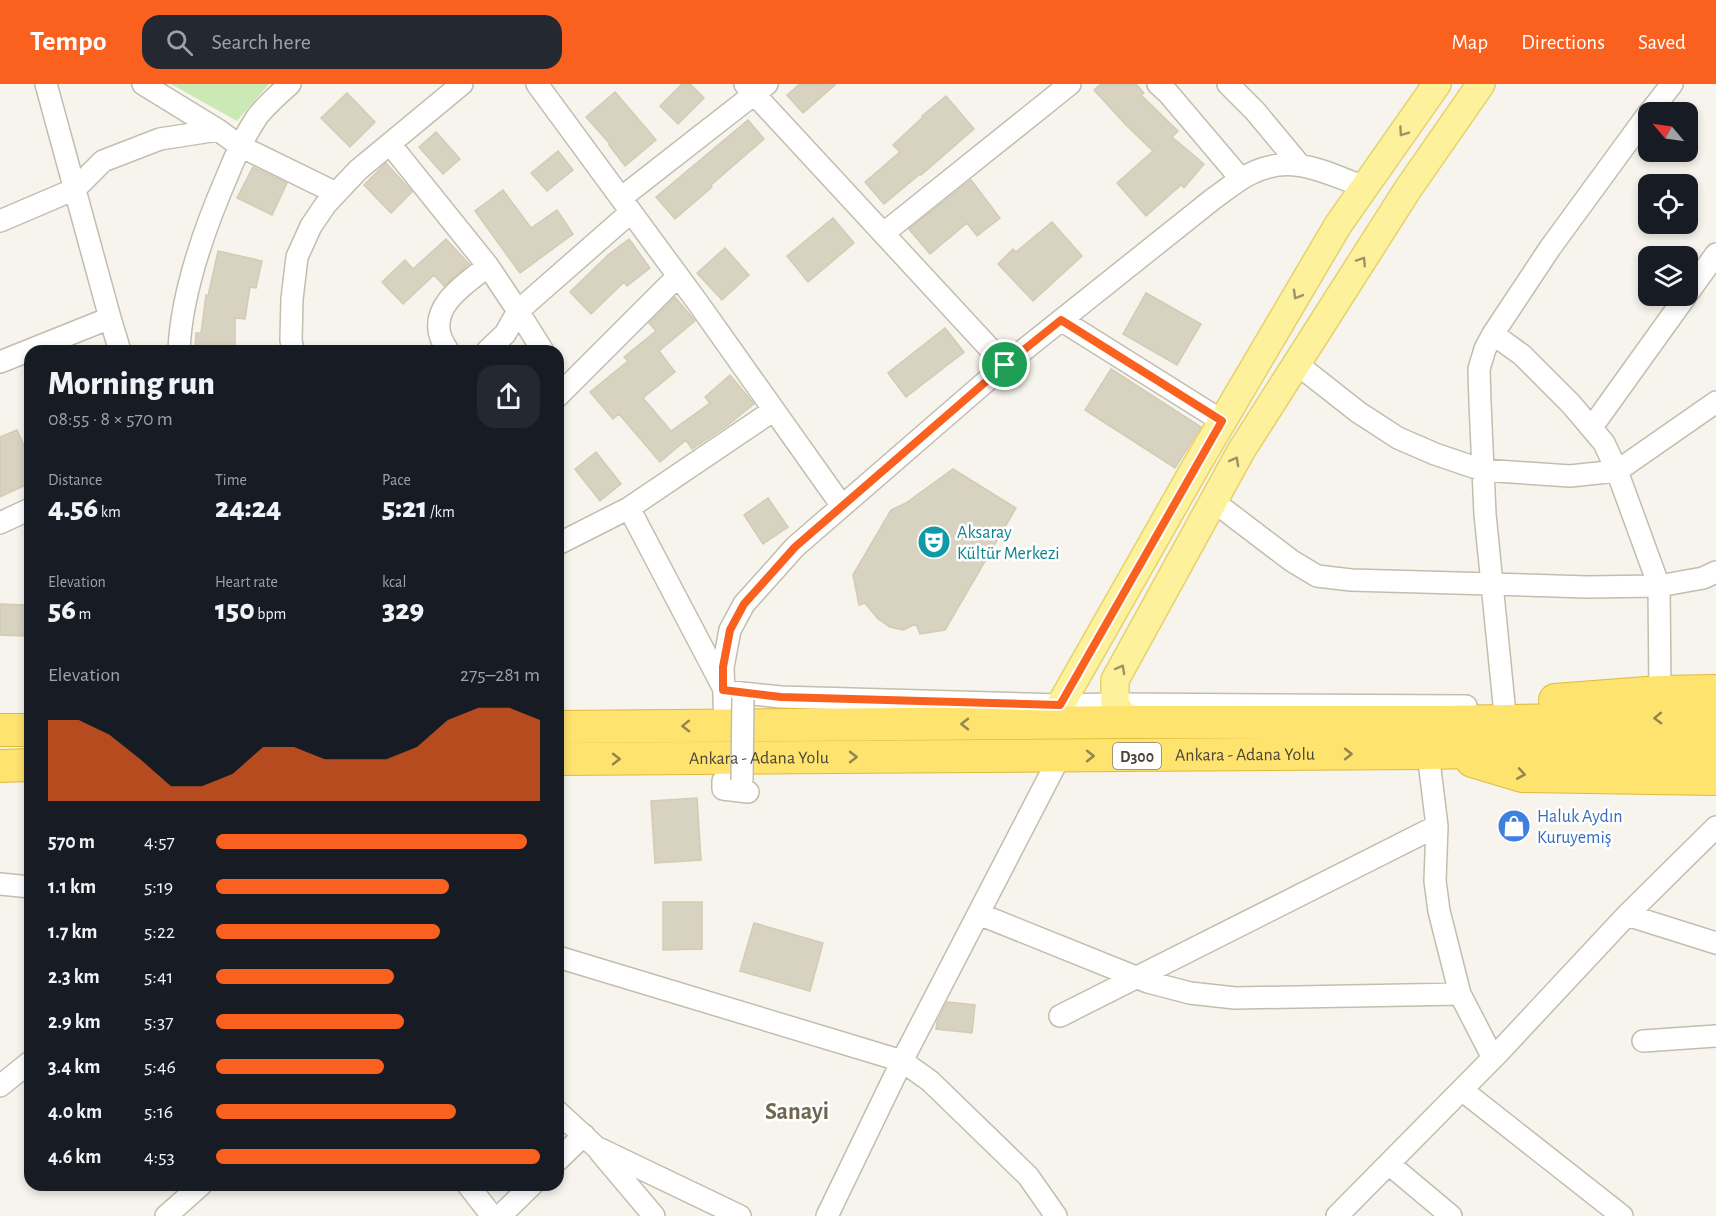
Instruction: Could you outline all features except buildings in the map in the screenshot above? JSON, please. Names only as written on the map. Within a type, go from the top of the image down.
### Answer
[{"type":"highway","points":[[1438,722],[1499,705],[1660,692],[1716,691]]},
{"type":"highway","name":"Ankara - Adana Yolu","points":[[564,727],[725,725],[1122,713],[1438,722],[1716,718]]},
{"type":"highway","points":[[0,730],[24,730]]},
{"type":"highway","name":"Ankara - Adana Yolu","points":[[564,759],[1716,749]]},
{"type":"highway","points":[[1436,753],[1522,776],[1716,779]]},
{"type":"highway","points":[[0,766],[24,765]]},
{"type":"main road","points":[[1055,714],[1222,421],[1338,225],[1437,84]]},
{"type":"main road","points":[[1122,713],[1115,680],[1241,451],[1408,189],[1480,84]]},
{"type":"street","points":[[46,84],[118,345]]},
{"type":"street","points":[[143,84],[240,146],[336,193]]},
{"type":"street","points":[[179,345],[180,328],[195,264],[215,202],[240,146],[258,115],[290,84]]},
{"type":"street","points":[[292,345],[292,299],[297,257],[311,226],[336,193],[358,170],[462,84]]},
{"type":"street","points":[[537,84],[678,276],[842,506]]},
{"type":"street","points":[[884,233],[1070,84]]},
{"type":"street","points":[[1158,84],[1241,179]]},
{"type":"street","points":[[1228,84],[1255,111],[1299,164]]},
{"type":"street","points":[[1658,102],[1672,84]]},
{"type":"street","points":[[493,345],[505,334],[518,311],[626,205],[755,87],[1005,365]]},
{"type":"street","points":[[1122,713],[1499,705],[1482,470],[1479,369],[1493,334],[1550,248],[1638,128]]},
{"type":"street","points":[[0,221],[75,189],[103,161],[160,139],[218,130]]},
{"type":"street","points":[[390,144],[488,266],[539,345]]},
{"type":"street","points":[[745,786],[730,692],[723,667],[730,630],[744,604],[795,547],[1005,365],[1241,179],[1272,165],[1299,164],[1365,187]]},
{"type":"street","points":[[1698,279],[1716,254]]},
{"type":"street","points":[[445,345],[441,338],[439,323],[442,310],[453,295],[488,266]]},
{"type":"street","points":[[564,383],[678,276]]},
{"type":"street","points":[[1592,427],[1678,306]]},
{"type":"street","points":[[42,345],[110,318]]},
{"type":"street","points":[[1061,320],[1222,421]]},
{"type":"street","points":[[1493,334],[1522,355],[1592,427],[1604,443],[1617,471],[1659,586],[1660,692]]},
{"type":"street","points":[[0,362],[24,352]]},
{"type":"street","points":[[1297,364],[1358,412],[1398,438],[1482,470],[1570,476],[1617,471],[1716,402]]},
{"type":"street","points":[[564,541],[629,508],[774,410]]},
{"type":"street","points":[[1213,501],[1292,561],[1317,576],[1351,580],[1587,587],[1659,586],[1703,578],[1716,572]]},
{"type":"street","points":[[629,508],[730,692],[725,725]]},
{"type":"street","points":[[0,524],[24,512]]},
{"type":"street","points":[[730,692],[778,703],[781,697],[1055,714]]},
{"type":"street","points":[[1436,753],[1435,881],[1439,911],[1460,994],[1493,1058]]},
{"type":"street","points":[[827,1216],[902,1061],[1060,756]]},
{"type":"street","points":[[1060,1016],[1437,826]]},
{"type":"street","points":[[1337,1216],[1493,1058],[1627,915],[1716,827]]},
{"type":"street","points":[[0,884],[24,886]]},
{"type":"street","points":[[979,914],[1137,977],[1190,993],[1235,998],[1460,994]]},
{"type":"street","points":[[1627,915],[1716,943]]},
{"type":"street","points":[[564,959],[902,1061],[930,1081],[1028,1176],[1053,1215]]},
{"type":"street","points":[[1643,1041],[1716,1036]]},
{"type":"street","points":[[0,1086],[24,1067]]},
{"type":"street","points":[[1462,1090],[1622,1216]]},
{"type":"street","points":[[564,1117],[590,1141],[654,1216]]},
{"type":"street","points":[[564,1156],[590,1141]]},
{"type":"street","points":[[590,1141],[740,1216]]},
{"type":"street","points":[[1389,1164],[1451,1216]]},
{"type":"street","points":[[167,1216],[194,1191]]},
{"type":"street","points":[[473,1191],[492,1216]]},
{"type":"street","points":[[500,1216],[526,1191]]},
{"type":"green space","points":[[171,84],[269,84],[237,121]]},
{"type":"place","name":"Aksaray Kültür Merkezi","points":[[934,542]]},
{"type":"place","name":"Haluk Aydın Kuruyemiş","points":[[1514,826]]},
{"type":"district","name":"Sanayi","points":[[797,1111]]},
{"type":"route","points":[[1061,320],[1222,421],[1060,705],[781,697],[723,690],[723,667],[730,630],[744,604],[795,547],[1005,365],[1061,320]]}]
